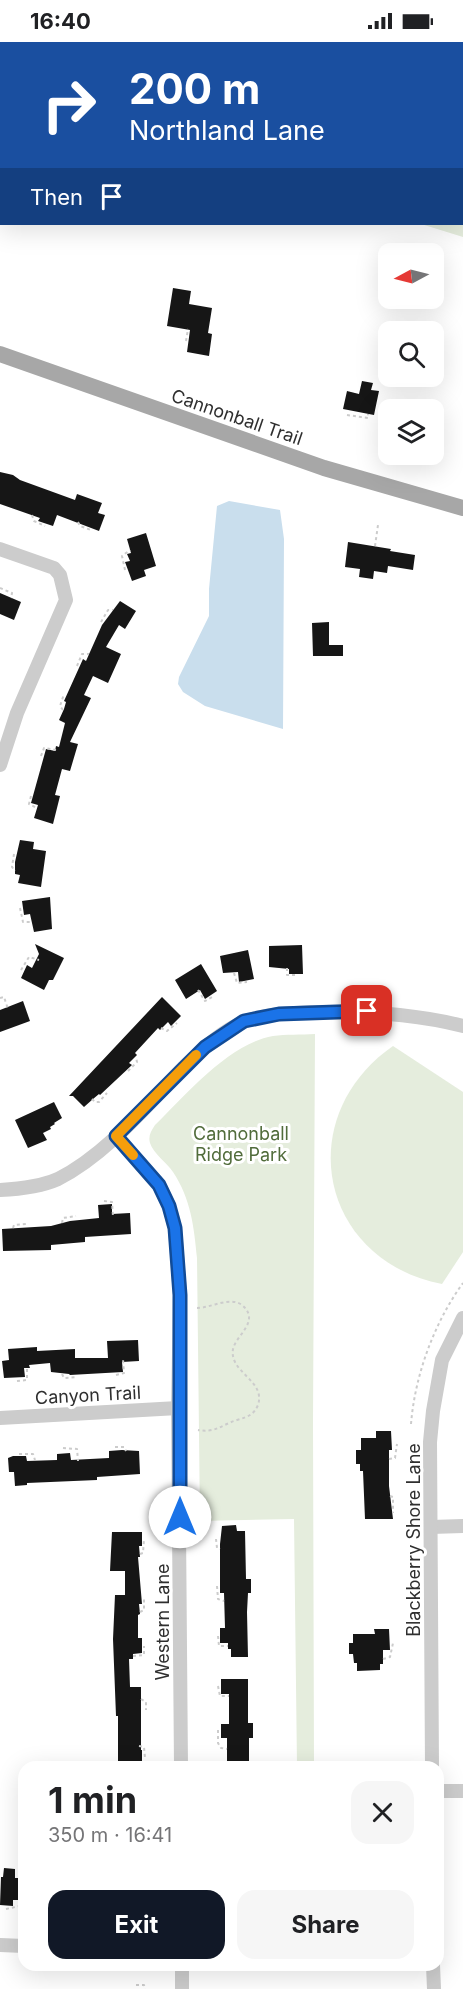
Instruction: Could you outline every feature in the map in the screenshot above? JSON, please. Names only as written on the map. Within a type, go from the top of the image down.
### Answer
[{"type":"main road","name":"Cannonball Trail","points":[[0,354],[324,468],[463,508]]},
{"type":"street","points":[[0,549],[54,568],[60,575],[66,600],[17,713],[0,765]]},
{"type":"street","points":[[0,1190],[32,1187],[56,1180],[77,1168],[116,1136],[205,1047],[244,1021],[279,1014],[367,1011],[432,1018],[463,1026]]},
{"type":"street","name":"Western Lane","points":[[116,1136],[159,1185],[169,1206],[175,1228],[180,1295],[178,1408],[181,1761]]},
{"type":"street","name":"Blackberry Shore Lane","points":[[432,1761],[430,1442],[442,1360],[463,1318]]},
{"type":"street","name":"Canyon Trail","points":[[0,1418],[178,1408]]},
{"type":"street","points":[[431,1527],[463,1526]]},
{"type":"street","points":[[444,1791],[463,1791]]},
{"type":"street","points":[[0,1945],[18,1946]]},
{"type":"street","points":[[182,1971],[182,1989]]},
{"type":"street","points":[[433,1971],[434,1989]]},
{"type":"path","points":[[186,340],[188,329]]},
{"type":"path","points":[[347,415],[368,418],[368,414]]},
{"type":"path","points":[[32,515],[34,521],[45,526]]},
{"type":"path","points":[[78,522],[80,526],[91,530]]},
{"type":"path","points":[[375,546],[378,525]]},
{"type":"path","points":[[125,570],[122,556],[130,550]]},
{"type":"path","points":[[0,588],[12,593],[11,598]]},
{"type":"path","points":[[101,622],[108,610],[113,610]]},
{"type":"path","points":[[77,666],[82,654],[89,654]]},
{"type":"path","points":[[63,710],[60,706],[64,694]]},
{"type":"path","points":[[41,756],[44,748],[56,750]]},
{"type":"path","points":[[31,796],[29,804],[37,808]]},
{"type":"path","points":[[14,854],[12,867],[15,871]]},
{"type":"path","points":[[20,908],[23,922],[31,922]]},
{"type":"path","points":[[21,970],[29,957],[39,960]]},
{"type":"path","points":[[287,968],[288,975],[296,975]]},
{"type":"path","points":[[234,973],[237,983],[247,982]]},
{"type":"path","points":[[198,990],[204,1000],[212,998]]},
{"type":"path","points":[[0,998],[4,997],[8,1009]]},
{"type":"path","points":[[161,1028],[167,1031],[177,1023]]},
{"type":"path","points":[[128,1071],[137,1062],[136,1057]]},
{"type":"path","points":[[92,1100],[99,1102],[106,1093]]},
{"type":"path","points":[[104,1201],[112,1202],[113,1216]]},
{"type":"path","points":[[62,1223],[63,1218],[76,1216]]},
{"type":"path","points":[[13,1228],[14,1225],[27,1224]]},
{"type":"path","points":[[197,1308],[228,1302],[240,1304],[247,1311],[246,1331],[235,1344],[233,1355],[238,1367],[256,1385],[259,1399],[255,1410],[249,1416],[212,1431],[198,1430]]},
{"type":"path","points":[[116,1375],[124,1373],[123,1359]]},
{"type":"path","points":[[17,1382],[27,1380],[27,1368]]},
{"type":"path","points":[[62,1374],[64,1378],[77,1377]]},
{"type":"path","points":[[389,1459],[395,1458],[397,1444]]},
{"type":"path","points":[[115,1447],[124,1447],[126,1451]]},
{"type":"path","points":[[63,1448],[76,1449],[78,1461]]},
{"type":"path","points":[[19,1455],[33,1454],[35,1460]]},
{"type":"path","points":[[390,1496],[393,1497],[393,1513]]},
{"type":"path","points":[[140,1554],[143,1553],[144,1539]]},
{"type":"path","points":[[216,1539],[217,1548],[220,1549]]},
{"type":"path","points":[[217,1586],[218,1599],[224,1601]]},
{"type":"path","points":[[140,1612],[144,1610],[144,1597]]},
{"type":"path","points":[[218,1636],[219,1646],[228,1646]]},
{"type":"path","points":[[383,1659],[390,1657],[393,1643]]},
{"type":"path","points":[[133,1656],[144,1655],[144,1646]]},
{"type":"path","points":[[218,1686],[220,1696],[229,1696]]},
{"type":"path","points":[[141,1699],[146,1702],[146,1710]]},
{"type":"path","points":[[218,1730],[219,1746],[227,1749]]},
{"type":"path","points":[[140,1746],[145,1749],[146,1758]]},
{"type":"path","points":[[6,1909],[18,1906]]},
{"type":"path","points":[[136,1985],[144,1985],[146,1989]]},
{"type":"green space","points":[[424,225],[463,225],[463,237]]},
{"type":"green space","name":"Cannonball Ridge Park","points":[[315,1034],[314,1761],[297,1761],[294,1519],[200,1521],[195,1235],[184,1192],[173,1172],[152,1147],[149,1138],[155,1125],[224,1060],[256,1041],[283,1035]]},
{"type":"green space","points":[[393,1046],[463,1092],[463,1252],[442,1284],[400,1270],[368,1247],[346,1217],[333,1183],[331,1146],[340,1110],[361,1076]]},
{"type":"water","points":[[229,501],[280,510],[284,539],[283,729],[205,706],[183,692],[178,684],[179,677],[209,616],[209,589],[217,506]]},
{"type":"building","points":[[173,288],[191,291],[189,304],[212,308],[208,333],[212,334],[209,356],[187,352],[190,330],[167,326]]},
{"type":"building","points":[[362,381],[373,383],[371,390],[379,391],[374,415],[343,409],[347,391],[359,394]]},
{"type":"building","points":[[0,472],[75,500],[77,494],[102,503],[98,513],[105,515],[99,531],[57,515],[53,526],[38,521],[40,518],[0,504]]},
{"type":"building","points":[[146,533],[156,566],[144,570],[146,576],[132,581],[125,562],[130,561],[127,554],[131,553],[127,539]]},
{"type":"building","points":[[348,542],[415,555],[413,570],[388,566],[387,573],[374,571],[373,579],[359,577],[360,569],[345,567]]},
{"type":"building","points":[[0,593],[21,602],[14,620],[0,614]]},
{"type":"building","points":[[120,601],[136,611],[125,629],[119,625],[106,647],[121,654],[108,683],[93,676],[84,695],[91,698],[70,742],[78,744],[70,771],[62,769],[55,795],[60,796],[53,824],[34,818],[38,805],[31,803],[46,749],[55,751],[56,746],[59,747],[65,723],[59,720],[66,702],[64,701],[102,625]]},
{"type":"building","points":[[329,622],[329,645],[343,645],[343,656],[313,656],[312,623]]},
{"type":"building","points":[[20,840],[34,842],[33,849],[46,851],[41,887],[18,883],[20,875],[15,874],[15,862]]},
{"type":"building","points":[[50,897],[52,929],[34,932],[30,914],[24,915],[22,901]]},
{"type":"building","points":[[35,944],[64,958],[53,980],[49,980],[44,990],[21,978],[27,965],[32,968],[39,954]]},
{"type":"building","points":[[302,945],[303,974],[289,974],[289,969],[269,967],[269,946]]},
{"type":"building","points":[[248,950],[254,979],[239,982],[238,972],[223,973],[220,956]]},
{"type":"building","points":[[201,964],[217,991],[205,999],[200,990],[186,999],[175,980]]},
{"type":"building","points":[[162,997],[181,1016],[171,1026],[168,1022],[160,1030],[158,1028],[135,1053],[137,1055],[129,1063],[132,1065],[84,1107],[73,1096],[69,1096]]},
{"type":"building","points":[[23,1001],[30,1021],[0,1032],[0,1010]]},
{"type":"building","points":[[54,1102],[62,1118],[50,1127],[51,1129],[43,1133],[47,1140],[28,1148],[15,1120]]},
{"type":"building","points":[[112,1204],[112,1214],[130,1213],[131,1234],[85,1237],[85,1242],[51,1245],[51,1250],[3,1251],[2,1229],[51,1226],[70,1221],[99,1218],[98,1205]]},
{"type":"building","points":[[138,1340],[139,1361],[122,1362],[123,1372],[70,1375],[51,1372],[50,1363],[29,1365],[30,1368],[24,1368],[25,1377],[4,1378],[2,1361],[9,1360],[8,1349],[37,1347],[37,1351],[75,1349],[75,1358],[108,1358],[107,1341]]},
{"type":"building","points":[[376,1431],[391,1431],[389,1486],[393,1519],[365,1519],[363,1471],[360,1471],[360,1464],[356,1464],[356,1450],[361,1450],[361,1438],[376,1438]]},
{"type":"building","points":[[109,1451],[139,1451],[140,1474],[97,1477],[97,1480],[27,1483],[27,1485],[15,1486],[14,1472],[9,1472],[8,1458],[13,1456],[26,1456],[27,1461],[57,1460],[57,1454],[70,1453],[71,1460],[109,1458]]},
{"type":"building","points":[[236,1525],[237,1531],[245,1531],[246,1579],[251,1579],[247,1612],[248,1657],[231,1657],[228,1643],[220,1643],[220,1628],[225,1628],[224,1593],[220,1593],[222,1526]]},
{"type":"building","points":[[112,1532],[142,1532],[142,1546],[139,1546],[140,1557],[138,1557],[142,1604],[139,1604],[138,1638],[142,1638],[142,1653],[133,1654],[133,1659],[129,1659],[130,1687],[141,1687],[142,1761],[118,1761],[118,1716],[116,1716],[113,1639],[115,1595],[125,1595],[125,1571],[110,1571]]},
{"type":"building","points":[[374,1629],[389,1629],[390,1650],[383,1650],[383,1664],[380,1664],[380,1670],[357,1671],[357,1663],[354,1663],[353,1654],[349,1654],[349,1643],[353,1643],[353,1634],[375,1634]]},
{"type":"building","points":[[221,1679],[248,1679],[248,1723],[253,1723],[253,1738],[249,1738],[249,1761],[227,1761],[227,1738],[221,1738],[221,1724],[229,1724],[229,1694],[221,1694]]},
{"type":"building","points":[[4,1868],[15,1869],[15,1878],[18,1878],[18,1900],[13,1900],[13,1906],[0,1905],[1,1877],[3,1877]]},
{"type":"slow traffic","points":[[133,1155],[116,1136],[196,1055]]},
{"type":"route","points":[[180,1517],[178,1408],[180,1295],[175,1228],[169,1206],[159,1185],[116,1136],[205,1047],[244,1021],[279,1014],[367,1011]]}]
